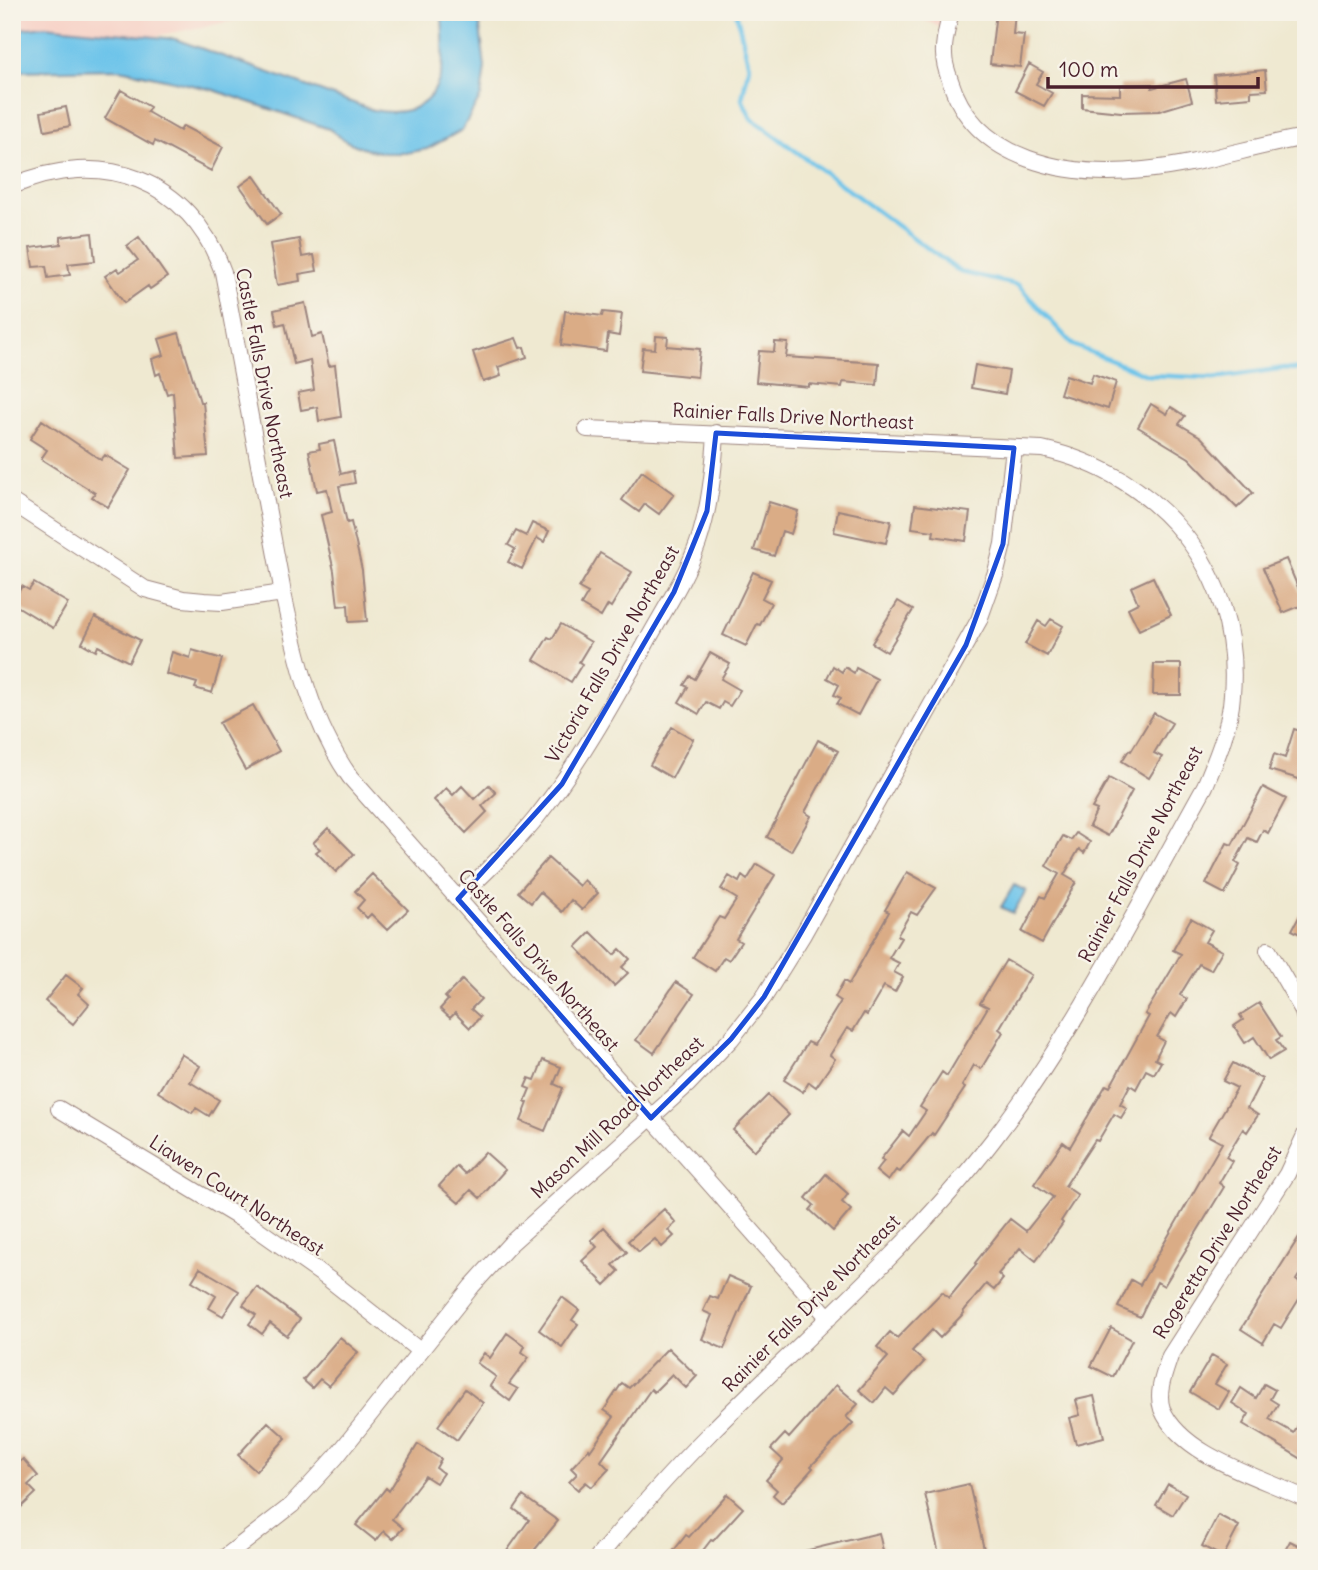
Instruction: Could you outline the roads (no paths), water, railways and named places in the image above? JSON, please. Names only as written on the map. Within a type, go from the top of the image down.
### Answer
[{"type":"street","points":[[951,12],[944,53],[958,104],[986,136],[1003,148],[1032,161],[1088,171],[1139,171],[1179,165],[1306,137]]},
{"type":"street","name":"Castle Falls Drive Northeast","points":[[12,186],[48,173],[84,169],[120,173],[162,191],[185,209],[204,231],[223,272],[283,593],[305,687],[336,756],[390,823],[829,1318]]},
{"type":"street","name":"Rainier Falls Drive Northeast","points":[[587,429],[1042,449],[1093,464],[1149,498],[1172,520],[1191,544],[1222,606],[1233,669],[1227,724],[1205,786],[1076,1015],[1018,1106],[943,1200],[874,1275],[699,1444],[597,1558]]},
{"type":"street","name":"Victoria Falls Drive Northeast","points":[[458,899],[534,821],[562,784],[603,720],[674,592],[695,550],[707,511],[716,433]]},
{"type":"street","name":"Mason Mill Road Northeast","points":[[224,1558],[292,1505],[336,1457],[472,1286],[512,1243],[688,1084],[731,1039],[764,997],[802,936],[979,620],[1003,544],[1014,448]]},
{"type":"street","points":[[12,502],[145,589],[183,599],[204,601],[283,593]]},
{"type":"street","points":[[1268,950],[1302,1009],[1306,1022]]},
{"type":"street","name":"Liawen Court Northeast","points":[[59,1109],[253,1226],[330,1280],[420,1351]]},
{"type":"street","name":"Rogeretta Drive Northeast","points":[[1306,1133],[1287,1174],[1170,1356],[1161,1384],[1161,1407],[1178,1433],[1202,1453],[1306,1499]]},
{"type":"water","points":[[442,12],[478,12],[485,67],[481,96],[462,130],[427,149],[406,153],[365,149],[346,141],[329,129],[214,90],[120,69],[12,71],[12,30],[45,26],[175,39],[373,110],[396,112],[424,102],[437,85],[443,59]]},
{"type":"water","points":[[1014,885],[1026,891],[1013,913],[1001,907]]},
{"type":"waterway","points":[[736,12],[749,66],[742,99],[751,118],[960,272],[1018,285],[1073,345],[1147,375],[1214,378],[1285,368],[1306,370]]}]
